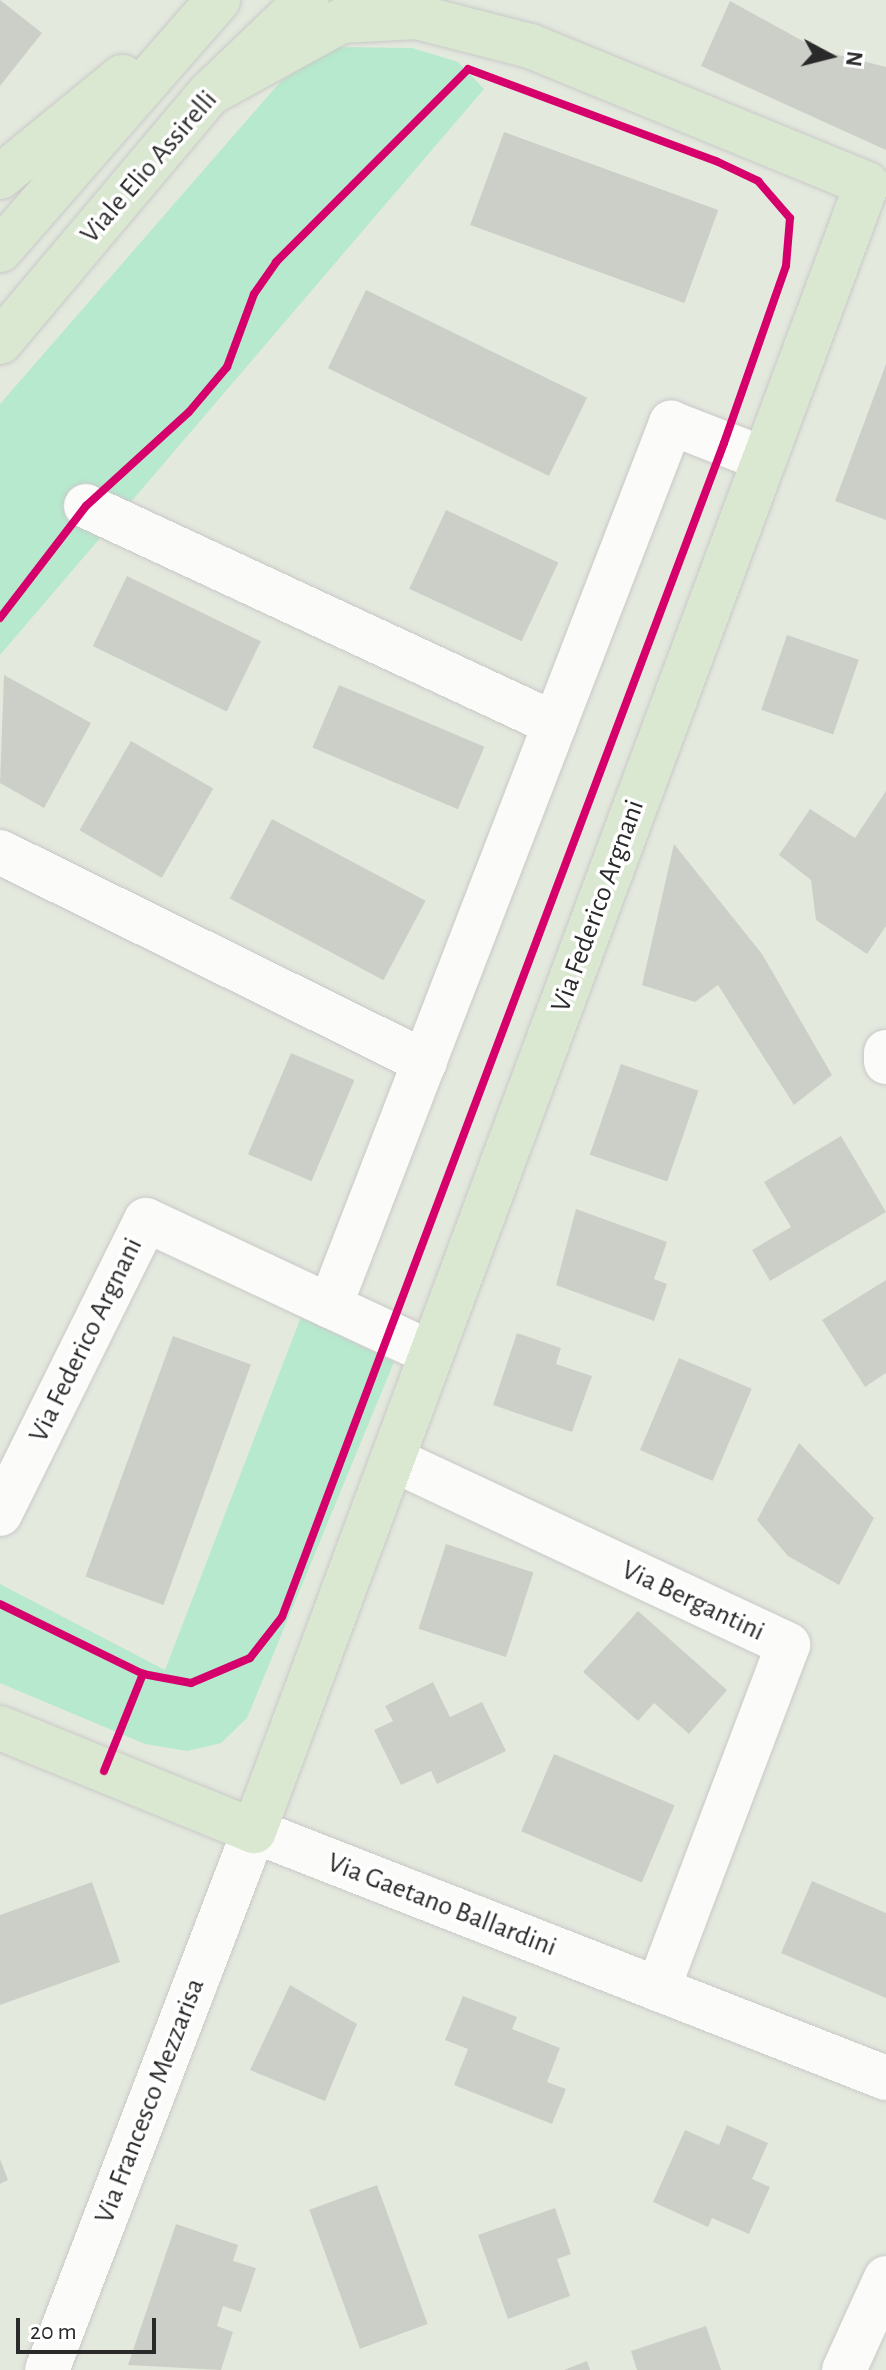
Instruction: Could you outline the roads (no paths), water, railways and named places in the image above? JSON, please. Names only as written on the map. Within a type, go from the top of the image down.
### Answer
[{"type":"main road","points":[[0,177],[218,0]]},
{"type":"main road","name":"Viale Elio Assirelli","points":[[0,250],[218,0]]},
{"type":"main road","name":"Viale Elio Assirelli","points":[[0,342],[210,93],[307,0]]},
{"type":"main road","points":[[487,0],[530,46]]},
{"type":"main road","points":[[210,93],[341,21],[417,17],[530,46],[876,188]]},
{"type":"main road","name":"Via Federico Argnani","points":[[254,1831],[396,1461],[431,1353],[764,459],[876,188]]},
{"type":"main road","name":"Via Gaetano Ballardini","points":[[0,1728],[254,1831]]},
{"type":"street","points":[[330,1306],[671,423],[764,459]]},
{"type":"street","points":[[86,506],[555,724]]},
{"type":"street","points":[[0,852],[425,1062]]},
{"type":"street","points":[[886,1052],[886,1062]]},
{"type":"street","name":"Via Federico Argnani","points":[[0,1514],[146,1220],[431,1353]]},
{"type":"street","name":"Via Bergantini","points":[[396,1461],[788,1645],[658,1989]]},
{"type":"street","name":"Via Gaetano Ballardini","points":[[254,1831],[886,2078]]},
{"type":"street","name":"Via Francesco Mezzarisa","points":[[47,2370],[254,1831]]},
{"type":"street","points":[[844,2370],[886,2278]]}]
